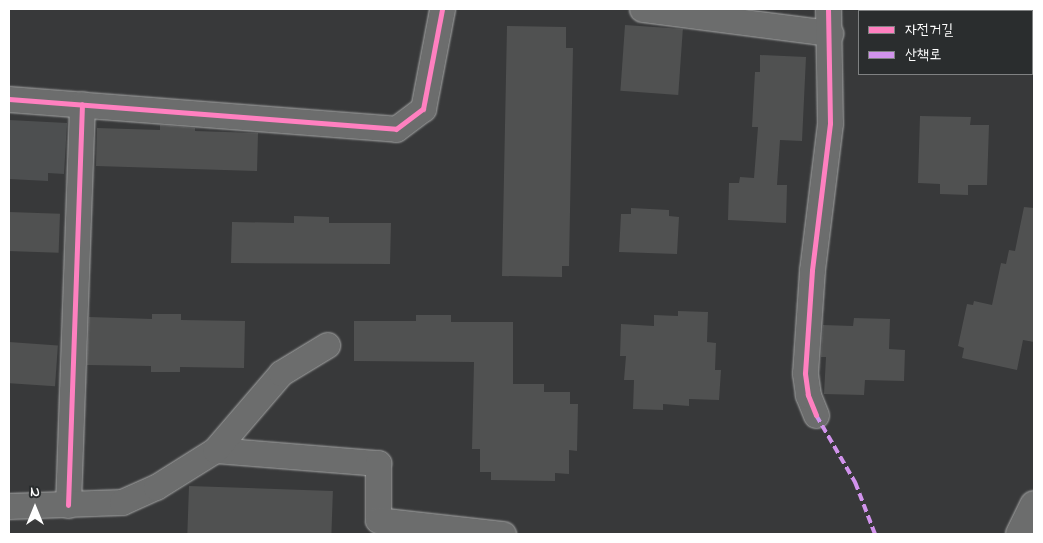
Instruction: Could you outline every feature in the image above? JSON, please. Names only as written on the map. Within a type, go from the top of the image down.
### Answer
[{"type":"street","points":[[9,99],[396,129],[423,109],[442,9]]},
{"type":"street","points":[[642,9],[829,21],[830,123],[812,270],[805,373],[808,395],[816,415]]},
{"type":"street","points":[[68,505],[82,104]]},
{"type":"street","points":[[9,506],[122,502],[156,487],[216,450],[281,373],[327,345]]},
{"type":"street","points":[[216,450],[378,463],[378,520],[503,534]]},
{"type":"street","points":[[1020,534],[1034,505]]},
{"type":"shaded area","points":[[9,120],[67,123],[64,174],[48,173],[48,181],[9,179]]},
{"type":"building","points":[[625,25],[683,29],[678,95],[620,91]]},
{"type":"building","points":[[507,26],[566,27],[566,48],[573,48],[569,266],[562,266],[562,277],[502,276]]},
{"type":"building","points":[[760,55],[806,57],[802,141],[780,140],[777,185],[787,185],[786,223],[728,220],[729,183],[739,183],[740,177],[754,178],[758,127],[752,127],[755,72],[760,72]]},
{"type":"building","points":[[920,116],[971,117],[970,125],[989,125],[987,185],[968,185],[968,195],[940,194],[940,184],[918,183]]},
{"type":"building","points":[[160,125],[195,128],[195,131],[258,133],[257,171],[96,166],[97,128],[160,130]]},
{"type":"building","points":[[1024,207],[1034,208],[1034,342],[1023,340],[1017,370],[962,358],[964,348],[958,346],[967,304],[973,305],[974,301],[992,305],[1001,263],[1006,264],[1009,250],[1015,251]]},
{"type":"building","points":[[631,208],[669,210],[669,216],[679,217],[677,254],[619,252],[621,214],[631,214]]},
{"type":"building","points":[[9,212],[60,214],[59,253],[9,251]]},
{"type":"building","points":[[294,216],[329,217],[329,223],[391,223],[390,264],[231,263],[232,222],[294,223]]},
{"type":"building","points":[[678,311],[708,312],[707,342],[716,343],[715,370],[721,370],[719,400],[689,399],[689,406],[663,404],[663,410],[633,409],[634,380],[624,380],[626,356],[620,356],[621,324],[654,326],[654,315],[678,316]]},
{"type":"building","points":[[152,314],[181,314],[181,320],[245,321],[244,368],[180,367],[180,372],[151,372],[151,366],[87,365],[89,317],[152,319]]},
{"type":"building","points":[[416,315],[451,315],[451,322],[513,322],[513,384],[544,384],[544,392],[570,392],[570,404],[578,404],[577,451],[569,450],[569,474],[555,473],[555,481],[491,480],[491,472],[480,472],[480,449],[472,449],[474,362],[354,361],[354,321],[416,321]]},
{"type":"building","points":[[854,318],[890,319],[889,349],[905,350],[904,381],[865,380],[864,395],[824,394],[826,357],[821,357],[823,325],[853,326]]},
{"type":"building","points":[[9,342],[58,345],[55,386],[9,383]]},
{"type":"building","points":[[189,486],[333,491],[331,534],[187,534]]},
{"type":"marked path","points":[[816,415],[855,482],[875,534]]},
{"type":"cycle path","points":[[9,99],[396,129],[423,109],[442,9]]},
{"type":"cycle path","points":[[816,415],[808,395],[805,373],[812,270],[830,123],[828,9]]},
{"type":"cycle path","points":[[68,505],[82,104]]}]
